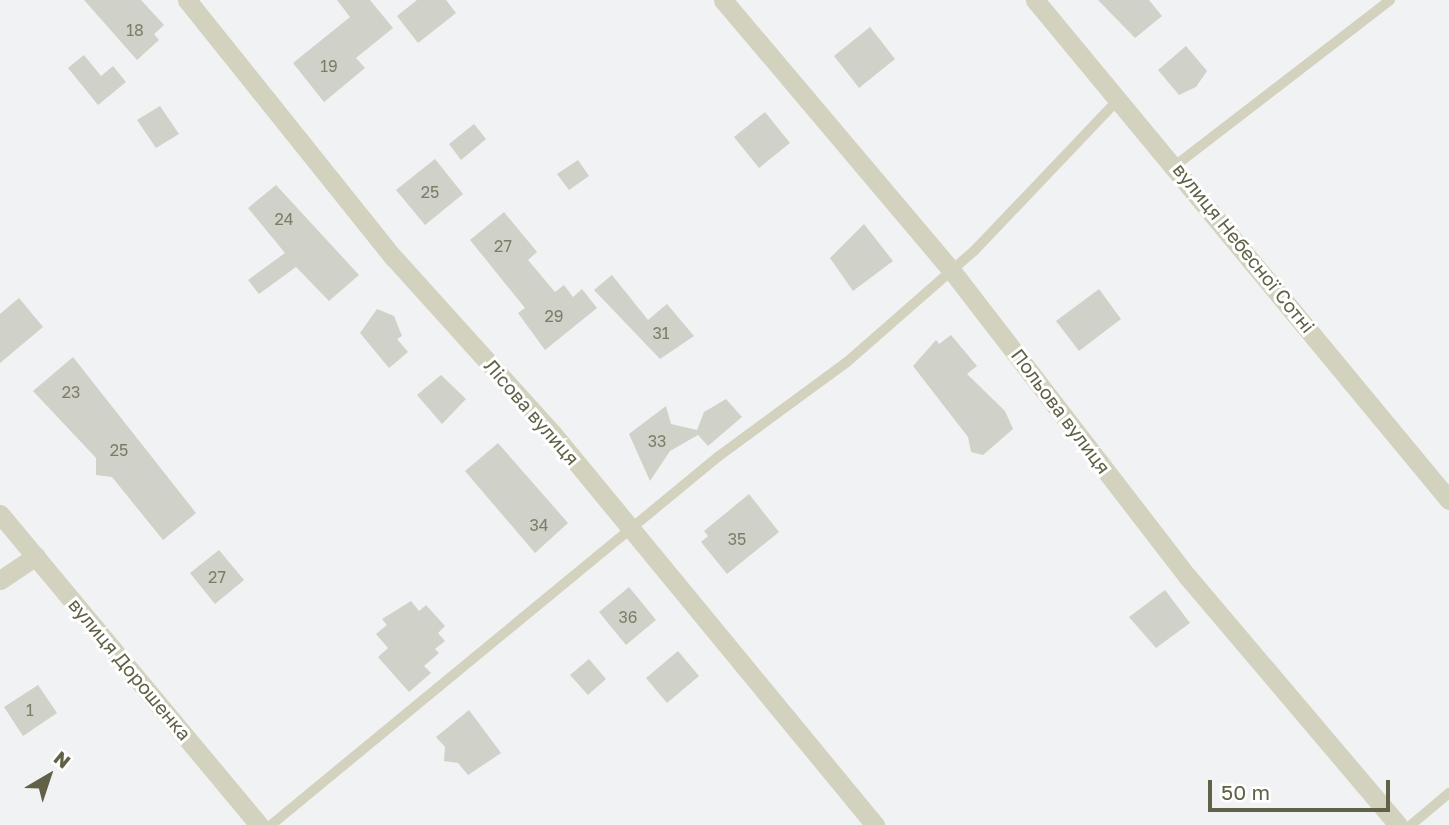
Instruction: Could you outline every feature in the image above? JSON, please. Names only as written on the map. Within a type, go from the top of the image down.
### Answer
[{"type":"street","name":"Лісова вулиця","points":[[187,0],[394,258],[631,530],[875,825]]},
{"type":"street","name":"Польова вулиця","points":[[723,0],[952,271],[1187,576],[1398,825]]},
{"type":"street","name":"вулиця Небесної Сотні","points":[[1035,0],[1118,100],[1177,165],[1449,500]]},
{"type":"street","name":"вулиця Дорошенка","points":[[0,514],[260,825]]},
{"type":"street","points":[[0,580],[36,556]]},
{"type":"lane","points":[[1177,165],[1390,0]]},
{"type":"lane","points":[[271,825],[631,530],[847,362],[952,271],[1118,100]]},
{"type":"lane","points":[[1411,825],[1449,793]]},
{"type":"building","points":[[84,0],[141,0],[164,25],[154,34],[159,40],[137,60]]},
{"type":"building","points":[[337,0],[370,0],[393,28],[356,58],[365,68],[324,102],[293,63],[350,17]]},
{"type":"building","points":[[417,0],[446,0],[456,13],[418,43],[397,16]]},
{"type":"building","points":[[1098,0],[1149,0],[1162,16],[1135,38]]},
{"type":"building","points":[[870,27],[895,59],[859,88],[834,56]]},
{"type":"building","points":[[1186,46],[1207,71],[1196,87],[1179,95],[1158,70]]},
{"type":"building","points":[[84,55],[101,76],[113,66],[126,82],[98,105],[68,68]]},
{"type":"building","points":[[160,106],[179,134],[156,148],[137,120]]},
{"type":"building","points":[[765,112],[790,143],[759,168],[734,137]]},
{"type":"building","points":[[474,124],[486,139],[461,160],[449,144]]},
{"type":"building","points":[[435,159],[463,194],[425,225],[396,190]]},
{"type":"building","points":[[578,160],[589,176],[569,190],[557,174]]},
{"type":"building","points":[[276,185],[359,275],[329,301],[296,267],[259,294],[248,280],[285,253],[248,208]]},
{"type":"building","points":[[504,212],[537,252],[528,260],[555,292],[564,285],[573,297],[582,289],[597,308],[545,350],[518,313],[525,308],[470,240]]},
{"type":"building","points":[[864,224],[893,261],[853,291],[830,258]]},
{"type":"building","points":[[612,275],[648,320],[667,304],[694,336],[660,359],[594,290]]},
{"type":"building","points":[[1099,289],[1121,319],[1079,351],[1056,321]]},
{"type":"building","points":[[19,298],[43,327],[0,363],[0,314]]},
{"type":"building","points":[[377,309],[394,316],[402,336],[397,339],[408,352],[389,368],[360,333]]},
{"type":"building","points":[[951,335],[977,366],[967,374],[1005,411],[1013,429],[983,455],[971,452],[968,437],[913,366],[936,340],[939,344]]},
{"type":"building","points":[[73,357],[196,513],[163,540],[112,477],[96,475],[96,458],[33,391]]},
{"type":"building","points":[[441,375],[466,399],[442,424],[417,395]]},
{"type":"building","points":[[726,399],[742,417],[708,446],[698,435],[670,451],[650,481],[629,434],[666,406],[671,424],[697,430],[704,412]]},
{"type":"building","points":[[498,443],[568,523],[535,553],[465,471]]},
{"type":"building","points":[[749,494],[779,532],[727,574],[701,542],[708,536],[704,531]]},
{"type":"building","points":[[219,550],[244,580],[215,604],[190,573]]},
{"type":"building","points":[[629,587],[656,620],[626,645],[599,612]]},
{"type":"building","points":[[1165,590],[1190,623],[1156,648],[1129,617]]},
{"type":"building","points":[[411,601],[419,611],[426,605],[445,626],[438,633],[445,641],[435,649],[439,653],[424,666],[431,673],[409,692],[378,657],[388,648],[376,634],[387,625],[382,619]]},
{"type":"building","points":[[678,651],[699,676],[667,703],[646,678]]},
{"type":"building","points":[[589,659],[606,679],[588,695],[570,675]]},
{"type":"building","points":[[38,685],[57,713],[23,736],[4,707]]},
{"type":"building","points":[[469,710],[501,753],[468,775],[458,763],[444,761],[445,747],[436,737]]}]
